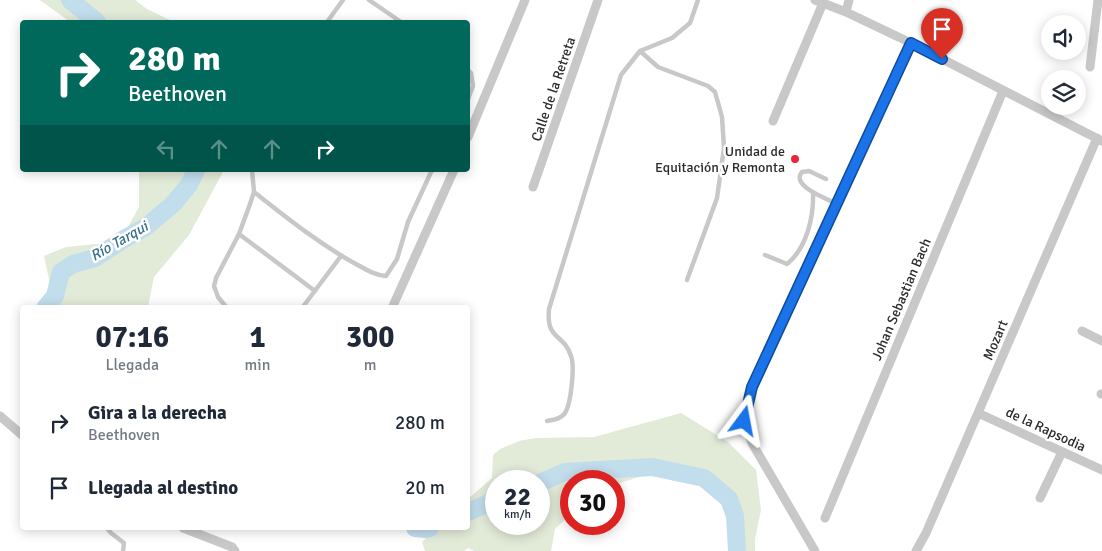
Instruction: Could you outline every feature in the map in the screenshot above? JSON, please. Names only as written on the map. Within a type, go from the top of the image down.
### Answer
[{"type":"street","points":[[470,132],[525,0]]},
{"type":"street","name":"Calle de la Retreta","points":[[533,187],[598,0]]},
{"type":"street","points":[[846,12],[849,0]]},
{"type":"street","points":[[1090,67],[1098,0]]},
{"type":"street","points":[[773,121],[819,1],[911,43],[1099,140]]},
{"type":"street","points":[[815,551],[752,443],[744,421],[752,387],[911,43]]},
{"type":"street","name":"Johan Sebastian Bach","points":[[825,518],[1002,91]]},
{"type":"street","name":"Mozart","points":[[916,551],[926,533],[1099,140]]},
{"type":"street","points":[[393,305],[453,172]]},
{"type":"street","points":[[1082,331],[1102,340]]},
{"type":"street","name":"de la Rapsodia","points":[[978,413],[1102,470]]},
{"type":"street","points":[[0,416],[20,433]]},
{"type":"street","points":[[1040,498],[1062,452]]},
{"type":"street","points":[[188,530],[232,547],[235,551]]},
{"type":"lane","points":[[328,20],[343,0]]},
{"type":"lane","points":[[369,0],[398,20]]},
{"type":"lane","points":[[547,421],[557,419],[564,414],[568,404],[572,358],[566,344],[554,334],[548,323],[549,309],[621,74],[640,51],[672,38],[690,23],[698,0]]},
{"type":"lane","points":[[640,51],[658,67],[708,86],[715,92],[722,116],[724,148],[717,198],[687,280]]},
{"type":"lane","points":[[470,72],[473,86],[470,94]]},
{"type":"lane","points":[[826,179],[809,171],[802,172],[799,180],[804,186],[837,204]]},
{"type":"lane","points":[[225,305],[218,297],[214,286],[216,278],[239,234],[254,192],[252,172]]},
{"type":"lane","points":[[254,192],[315,239],[341,256],[377,275],[386,276],[396,259],[408,222],[431,172]]},
{"type":"lane","points":[[765,255],[787,264],[795,258],[813,213],[814,192]]},
{"type":"lane","points":[[239,234],[315,291]]},
{"type":"lane","points":[[304,305],[341,256]]},
{"type":"lane","points":[[109,530],[124,543],[123,551]]},
{"type":"green space","points":[[40,0],[135,0],[147,9],[170,20],[67,20]]},
{"type":"green space","points":[[139,172],[223,172],[189,235],[154,277],[148,305],[51,305],[50,284],[44,256],[66,247],[97,244],[123,236],[139,207]]},
{"type":"green space","points":[[681,413],[728,442],[756,470],[761,510],[755,539],[755,551],[730,551],[738,518],[725,484],[698,471],[661,465],[642,476],[625,481],[625,470],[560,470],[560,524],[555,529],[551,551],[474,551],[468,548],[464,551],[425,551],[422,542],[435,530],[470,530],[470,497],[485,484],[485,535],[550,535],[550,470],[492,470],[493,455],[500,449],[519,441],[536,438],[594,437]]},
{"type":"waterway","name":"Río Tarqui","points":[[70,0],[95,20]]},
{"type":"waterway","name":"Río Tarqui","points":[[48,305],[55,296],[61,272],[73,264],[95,258],[146,227],[173,204],[189,185],[195,172]]},
{"type":"waterway","points":[[550,478],[565,472],[652,467],[704,478],[729,499],[735,516],[737,551]]},
{"type":"waterway","name":"Río Tarqui","points":[[470,511],[485,505]]},
{"type":"place","name":"Unidad de Equitación y Remonta","points":[[795,159]]},
{"type":"route","points":[[744,421],[752,387],[911,43],[942,59]]}]
